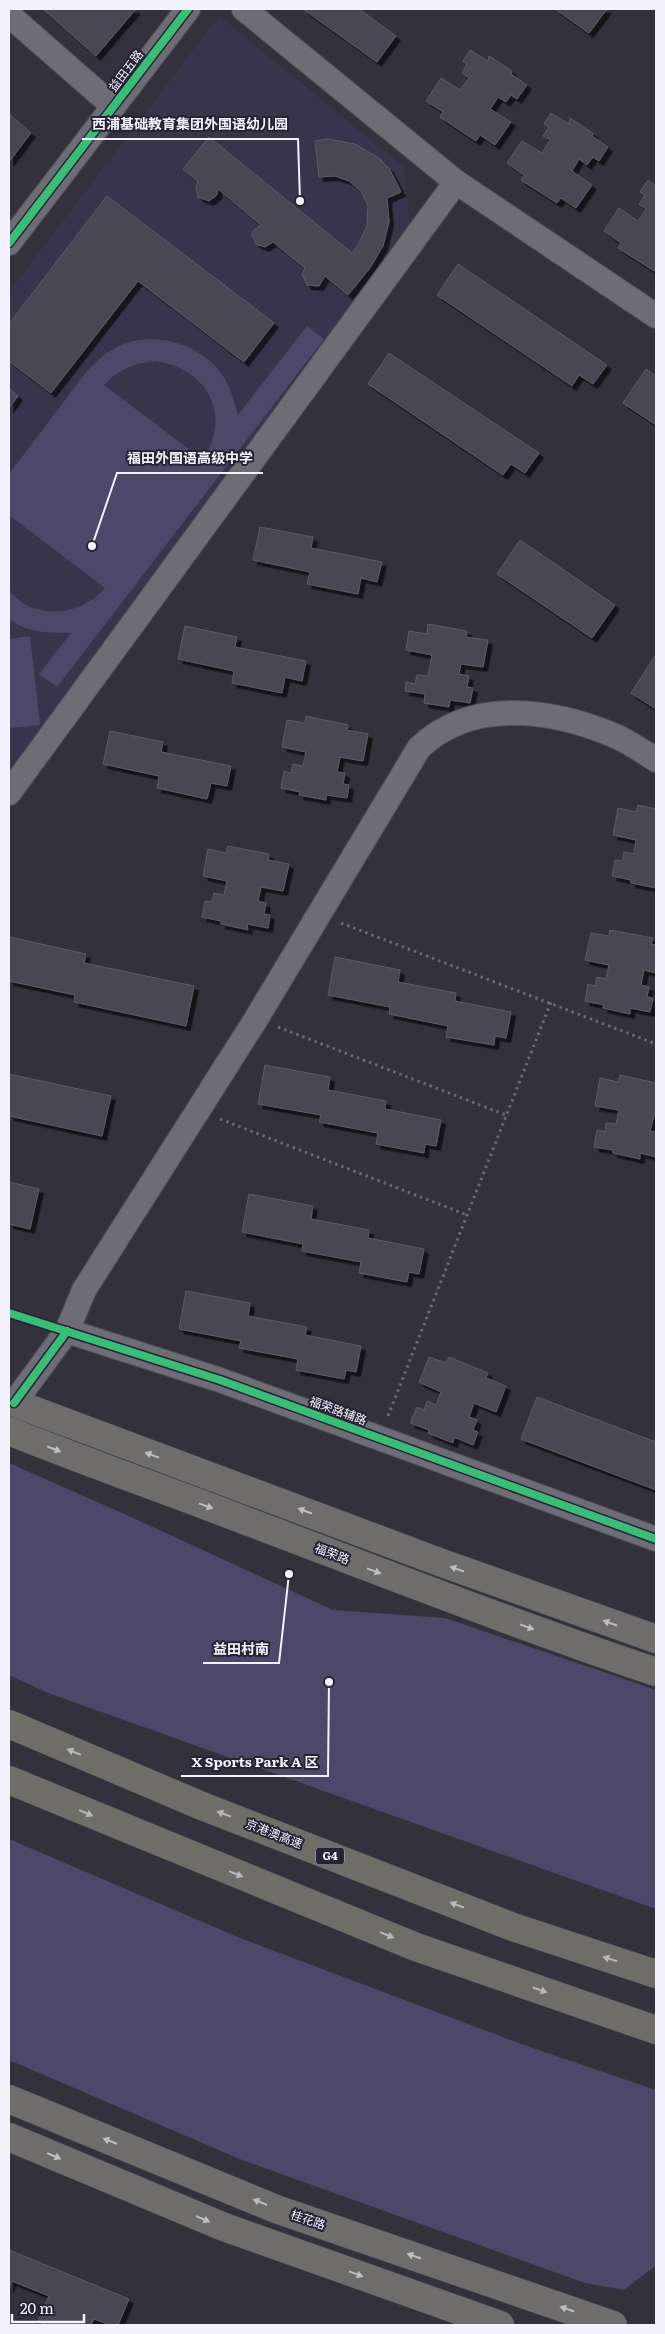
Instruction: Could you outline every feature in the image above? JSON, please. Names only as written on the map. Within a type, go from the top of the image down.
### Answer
[{"type":"highway","name":"京港澳高速","points":[[9,1724],[202,1806],[513,1927],[656,1974]]},
{"type":"highway","points":[[9,1780],[416,1947],[656,2030]]},
{"type":"main road","points":[[11,1402],[442,1564],[656,1639]]},
{"type":"main road","name":"福荣路","points":[[9,1431],[151,1486],[249,1521],[345,1560],[593,1651],[656,1672]]},
{"type":"main road","name":"桂花路","points":[[9,2099],[276,2209],[613,2325]]},
{"type":"main road","points":[[9,2137],[224,2227],[500,2325]]},
{"type":"street","name":"益田五路","points":[[9,243],[188,9]]},
{"type":"street","points":[[244,9],[456,182],[656,316]]},
{"type":"street","points":[[9,15],[113,106]]},
{"type":"street","points":[[9,793],[456,182]]},
{"type":"street","points":[[11,1402],[67,1331],[84,1290],[256,1019],[419,748],[434,734],[454,724],[502,712],[562,718],[615,736],[656,760]]},
{"type":"street","name":"福荣路辅路","points":[[67,1331],[220,1380],[656,1539]]},
{"type":"path","points":[[320,915],[551,1002],[656,1044]]},
{"type":"path","points":[[379,1438],[551,1002]]},
{"type":"path","points":[[256,1019],[506,1115]]},
{"type":"path","points":[[198,1110],[467,1215]]},
{"type":"shaded area","points":[[219,16],[404,167],[411,236],[341,321],[9,772],[9,292]]},
{"type":"shaded area","points":[[307,326],[324,339],[57,687],[39,674],[71,633],[31,630],[16,624],[9,619],[9,590],[19,600],[31,607],[57,612],[83,605],[105,588],[9,515],[9,474],[87,371],[109,352],[131,342],[147,339],[177,343],[204,357],[216,367],[225,379],[238,415]],"holes":[[[156,361],[174,366],[189,374],[201,384],[210,397],[215,411],[215,427],[211,443],[203,460],[104,385],[121,371],[141,363]]]},
{"type":"shaded area","points":[[30,636],[40,725],[9,728],[9,639]]},
{"type":"shaded area","points":[[9,1463],[333,1610],[445,1618],[656,1690],[656,1909],[48,1693],[9,1675]]},
{"type":"shaded area","points":[[9,1839],[240,1938],[524,2045],[656,2090],[655,2266],[624,2290],[585,2283],[242,2160],[9,2060]]},
{"type":"building","points":[[43,9],[136,9],[96,56]]},
{"type":"building","points":[[303,9],[359,9],[396,36],[377,62]]},
{"type":"building","points":[[555,9],[607,9],[589,33]]},
{"type":"building","points":[[470,50],[488,61],[489,56],[512,71],[511,74],[527,85],[517,99],[511,95],[506,102],[498,97],[490,109],[511,122],[495,145],[480,135],[476,141],[440,117],[443,112],[426,101],[441,78],[460,90],[469,78],[462,73],[467,64],[463,61]]},
{"type":"building","points":[[551,113],[569,124],[570,118],[594,134],[592,136],[608,147],[599,161],[593,157],[587,165],[579,159],[572,171],[592,185],[576,208],[561,198],[557,203],[521,180],[524,175],[507,163],[522,141],[542,153],[550,140],[543,136],[549,127],[544,124]]},
{"type":"building","points":[[9,114],[31,133],[9,162]]},
{"type":"building","points":[[209,137],[352,253],[367,226],[368,206],[361,191],[349,181],[335,176],[319,177],[315,141],[328,139],[355,144],[379,158],[389,168],[401,192],[387,198],[389,222],[383,246],[370,268],[348,295],[325,276],[319,286],[307,285],[302,274],[305,268],[273,242],[265,247],[256,244],[252,235],[254,230],[261,225],[218,189],[217,195],[209,201],[198,197],[196,187],[198,182],[183,169]]},
{"type":"building","points":[[648,180],[656,186],[656,267],[654,271],[618,248],[621,243],[604,231],[619,208],[638,221],[646,209],[639,204],[645,195],[640,192]]},
{"type":"building","points":[[107,196],[274,323],[244,362],[138,281],[51,393],[9,361],[9,324]]},
{"type":"building","points":[[458,264],[607,365],[593,384],[579,375],[572,386],[437,295]]},
{"type":"building","points":[[389,353],[539,453],[525,473],[511,464],[503,475],[368,384]]},
{"type":"building","points":[[646,369],[656,376],[656,425],[623,403]]},
{"type":"building","points":[[9,388],[18,396],[9,408]]},
{"type":"building","points":[[260,527],[313,537],[311,548],[382,562],[377,582],[361,578],[358,594],[307,584],[310,572],[253,560]]},
{"type":"building","points":[[520,540],[615,605],[592,638],[497,574]]},
{"type":"building","points":[[428,624],[467,631],[466,637],[488,640],[483,667],[461,664],[459,674],[469,676],[467,687],[473,688],[470,703],[450,700],[449,707],[424,703],[425,694],[405,691],[406,682],[415,684],[417,675],[428,676],[432,655],[406,650],[409,631],[427,634]]},
{"type":"building","points":[[185,626],[237,637],[235,647],[306,661],[302,681],[285,677],[282,693],[232,683],[234,671],[178,659]]},
{"type":"building","points":[[656,657],[656,709],[631,693]]},
{"type":"building","points":[[306,716],[348,725],[347,730],[368,734],[363,761],[340,757],[337,772],[345,773],[343,784],[349,785],[347,798],[326,795],[326,800],[299,795],[300,792],[281,788],[284,771],[291,773],[293,764],[303,766],[306,752],[282,747],[287,720],[305,723]]},
{"type":"building","points":[[110,731],[163,742],[161,752],[231,766],[227,786],[211,783],[207,799],[157,788],[159,776],[103,764]]},
{"type":"building","points":[[638,805],[656,809],[656,888],[631,883],[631,880],[612,876],[615,860],[622,861],[624,852],[634,854],[636,840],[613,835],[618,808],[636,812]]},
{"type":"building","points":[[228,846],[269,854],[268,860],[289,864],[283,891],[261,887],[258,901],[266,903],[264,914],[270,915],[268,928],[247,924],[248,930],[221,924],[221,921],[202,917],[205,901],[212,902],[214,893],[224,895],[227,881],[203,876],[208,849],[226,853]]},
{"type":"building","points":[[610,930],[653,938],[651,944],[656,945],[656,973],[644,970],[641,985],[649,987],[647,997],[653,998],[650,1012],[630,1008],[630,1014],[603,1008],[604,1005],[585,1001],[588,984],[595,986],[597,977],[606,979],[609,965],[585,960],[591,933],[609,936]]},
{"type":"building","points":[[9,937],[86,954],[84,963],[194,986],[186,1026],[74,1002],[75,995],[9,981]]},
{"type":"building","points":[[335,957],[400,970],[398,982],[456,993],[455,1001],[511,1012],[506,1038],[495,1036],[494,1045],[446,1037],[448,1026],[389,1014],[390,1007],[328,995]]},
{"type":"building","points":[[265,1065],[330,1077],[328,1090],[386,1101],[385,1109],[441,1120],[436,1146],[425,1144],[424,1153],[376,1144],[378,1133],[319,1122],[321,1115],[258,1104]]},
{"type":"building","points":[[9,1074],[111,1096],[102,1136],[9,1116]]},
{"type":"building","points":[[620,1075],[656,1083],[656,1116],[654,1116],[650,1131],[656,1132],[656,1157],[640,1153],[640,1159],[613,1153],[613,1150],[594,1147],[597,1130],[605,1132],[606,1123],[616,1124],[619,1110],[595,1106],[600,1078],[618,1082]]},
{"type":"building","points":[[9,1182],[39,1189],[30,1229],[9,1224]]},
{"type":"building","points":[[249,1194],[313,1206],[311,1219],[369,1230],[368,1238],[424,1249],[419,1274],[409,1272],[407,1282],[359,1273],[361,1262],[302,1251],[303,1244],[242,1232]]},
{"type":"building","points":[[186,1291],[250,1303],[248,1316],[307,1327],[305,1335],[361,1346],[356,1372],[346,1370],[344,1379],[296,1370],[298,1359],[239,1348],[241,1341],[179,1329]]},
{"type":"building","points":[[429,1357],[446,1363],[449,1357],[488,1373],[486,1378],[506,1386],[496,1412],[474,1403],[469,1417],[477,1420],[473,1430],[478,1432],[473,1445],[454,1437],[453,1443],[428,1433],[429,1430],[410,1423],[417,1407],[424,1410],[427,1401],[436,1405],[441,1392],[419,1382]]},
{"type":"building","points":[[537,1397],[656,1442],[656,1490],[521,1439]]},
{"type":"building","points":[[9,2250],[129,2299],[118,2325],[110,2325],[94,2319],[91,2325],[47,2325],[38,2321],[49,2296],[12,2281],[9,2288]]},
{"type":"cycle path","points":[[9,243],[188,9]]},
{"type":"cycle path","points":[[9,1313],[220,1380],[656,1539]]},
{"type":"cycle path","points":[[14,1403],[67,1331]]},
{"type":"place","name":"西浦基础教育集团外国语幼儿园","points":[[300,201]]},
{"type":"place","name":"福田外国语高级中学","points":[[92,546]]},
{"type":"place","name":"益田村南","points":[[289,1574]]},
{"type":"place","name":"X Sports Park A 区","points":[[329,1682]]}]
